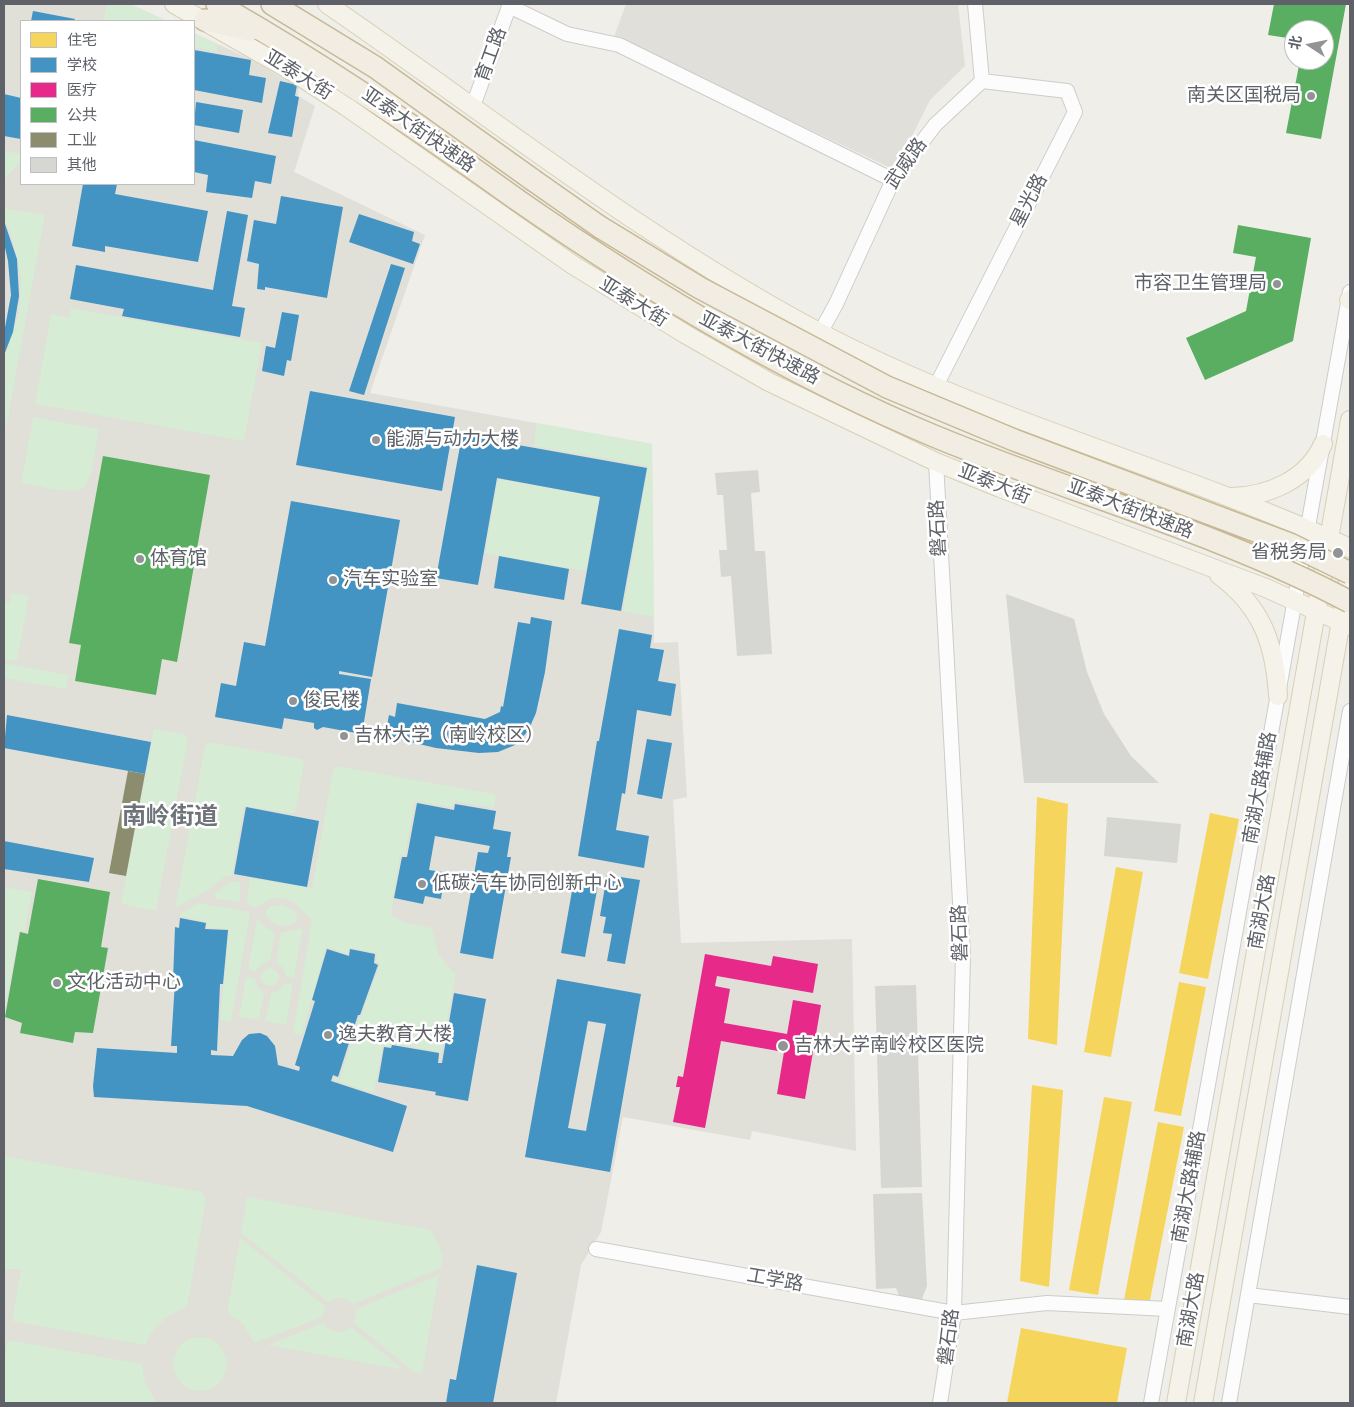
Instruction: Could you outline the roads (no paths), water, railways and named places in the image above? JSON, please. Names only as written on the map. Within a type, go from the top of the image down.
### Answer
[{"type":"highway","name":"亚泰大街快速路","points":[[272,4],[375,67],[600,227],[700,288],[887,387],[1005,436],[1290,544],[1350,572]]},
{"type":"highway","name":"亚泰大街快速路","points":[[211,12],[270,34],[378,102],[588,250],[691,313],[878,411],[987,457],[1211,541],[1285,571],[1350,602]]},
{"type":"main road","name":"亚泰大街","points":[[174,4],[211,12],[293,72],[347,107],[516,227],[637,305],[769,382],[936,462],[1000,488],[1203,563],[1295,600],[1346,624]]},
{"type":"main road","points":[[327,4],[672,246],[820,333],[936,386],[1009,416],[1226,497],[1308,529],[1350,548]]},
{"type":"main road","name":"南湖大路","points":[[1176,1403],[1350,420]]},
{"type":"main road","points":[[1226,497],[1259,495],[1290,480],[1312,464],[1323,444]]},
{"type":"main road","points":[[1203,563],[1238,591],[1260,619],[1273,653],[1278,696]]},
{"type":"main road","name":"南湖大路","points":[[1203,1403],[1346,624],[1350,572]]},
{"type":"street","points":[[975,4],[982,81]]},
{"type":"street","name":"育工路","points":[[473,106],[510,5]]},
{"type":"street","points":[[510,5],[567,34],[620,45],[893,180]]},
{"type":"street","name":"武威路","points":[[820,333],[836,304],[893,180],[935,126],[982,81]]},
{"type":"street","name":"星光路","points":[[936,386],[1075,112],[1067,90],[982,81]]},
{"type":"street","name":"南湖大路辅路","points":[[1151,1403],[1350,297]]},
{"type":"street","name":"磐石路","points":[[936,462],[963,956],[954,1313],[940,1403]]},
{"type":"street","points":[[1229,1403],[1350,711]]},
{"type":"street","name":"工学路","points":[[596,1249],[954,1313],[1048,1303],[1168,1308]]},
{"type":"street","points":[[1248,1295],[1350,1307]]},
{"type":"place","name":"南关区国税局","points":[[1311,96]]},
{"type":"place","name":"市容卫生管理局","points":[[1277,284]]},
{"type":"place","name":"能源与动力大楼","points":[[376,440]]},
{"type":"place","name":"省税务局","points":[[1338,553]]},
{"type":"place","name":"体育馆","points":[[140,559]]},
{"type":"place","name":"汽车实验室","points":[[333,580]]},
{"type":"place","name":"俊民楼","points":[[293,701]]},
{"type":"place","name":"吉林大学（南岭校区）","points":[[344,736]]},
{"type":"place","name":"低碳汽车协同创新中心","points":[[422,884]]},
{"type":"place","name":"文化活动中心","points":[[57,983]]},
{"type":"place","name":"逸夫教育大楼","points":[[328,1035]]},
{"type":"place","name":"吉林大学南岭校区医院","points":[[783,1046]]},
{"type":"district","name":"南岭街道","points":[[170,818]]}]
